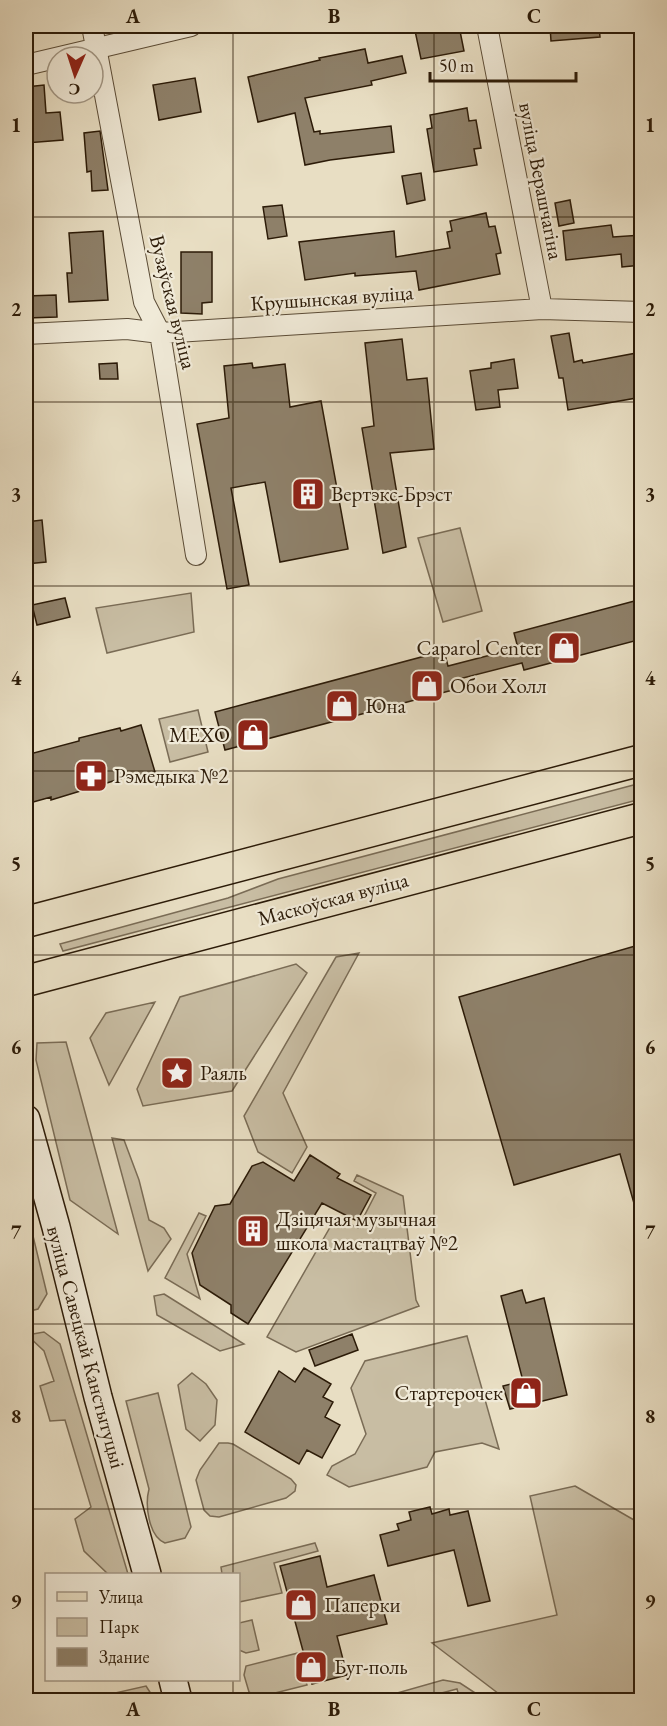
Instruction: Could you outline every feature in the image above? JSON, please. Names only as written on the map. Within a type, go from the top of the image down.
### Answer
[{"type":"main road","points":[[26,922],[642,760]]},
{"type":"main road","name":"Маскоўская вуліца","points":[[26,981],[642,818]]},
{"type":"main road","name":"вуліца Савецкай Канстытуцыі","points":[[26,1119],[146,1573]]},
{"type":"main road","points":[[173,1681],[178,1701]]},
{"type":"street","name":"Вузаўская вуліца","points":[[92,26],[96,45]]},
{"type":"street","points":[[105,45],[191,26]]},
{"type":"street","name":"вуліца Верашчагіна","points":[[487,26],[542,309]]},
{"type":"street","points":[[26,64],[45,59]]},
{"type":"street","name":"Вузаўская вуліца","points":[[105,95],[144,302],[160,333],[196,555]]},
{"type":"street","name":"Крушынская вуліца","points":[[26,334],[127,328],[160,333],[542,309],[642,312]]},
{"type":"green space","points":[[460,528],[482,611],[443,622],[418,538]]},
{"type":"green space","points":[[191,593],[194,632],[107,653],[96,608]]},
{"type":"green space","points":[[198,710],[208,752],[170,762],[159,719]]},
{"type":"green space","points":[[641,783],[641,799],[63,951],[60,944],[228,898],[278,879]]},
{"type":"green space","points":[[359,953],[283,1093],[307,1147],[292,1173],[258,1152],[244,1116],[336,957]]},
{"type":"green space","points":[[296,964],[307,973],[232,1091],[143,1106],[137,1089],[180,997]]},
{"type":"green space","points":[[155,1002],[109,1085],[90,1038],[106,1013]]},
{"type":"green space","points":[[66,1042],[118,1234],[70,1200],[36,1060],[37,1043]]},
{"type":"green space","points":[[112,1138],[124,1140],[139,1180],[149,1220],[164,1228],[171,1239],[148,1271]]},
{"type":"green space","points":[[357,1175],[403,1196],[416,1300],[419,1306],[296,1352],[267,1337],[336,1217],[358,1228],[376,1193],[354,1181]]},
{"type":"green space","points":[[26,1207],[47,1294],[38,1309],[26,1312]]},
{"type":"green space","points":[[199,1213],[206,1216],[187,1254],[200,1299],[165,1278]]},
{"type":"green space","points":[[164,1294],[244,1344],[220,1351],[157,1315],[154,1296]]},
{"type":"green space","points":[[44,1332],[60,1344],[128,1573],[107,1573],[84,1551],[75,1519],[91,1507],[65,1420],[50,1421],[40,1386],[54,1381],[44,1351],[27,1335]]},
{"type":"green space","points":[[467,1336],[499,1449],[482,1443],[435,1452],[427,1467],[349,1487],[327,1475],[332,1466],[355,1454],[366,1434],[351,1388],[365,1361]]},
{"type":"green space","points":[[192,1373],[206,1384],[217,1400],[215,1425],[200,1441],[186,1429],[178,1385]]},
{"type":"green space","points":[[158,1393],[191,1527],[185,1538],[165,1543],[159,1539],[151,1527],[147,1503],[149,1489],[126,1401]]},
{"type":"green space","points":[[219,1443],[233,1444],[291,1479],[296,1485],[295,1491],[286,1498],[219,1517],[210,1516],[204,1510],[196,1480],[200,1470]]},
{"type":"green space","points":[[575,1486],[641,1524],[641,1700],[507,1700],[432,1643],[557,1615],[530,1496]]},
{"type":"green space","points":[[315,1543],[318,1551],[274,1563],[282,1593],[240,1602],[240,1573],[222,1573],[221,1567]]},
{"type":"green space","points":[[252,1620],[259,1650],[246,1653],[240,1650],[240,1623]]},
{"type":"green space","points":[[298,1653],[307,1685],[257,1697],[249,1692],[244,1675],[246,1666]]},
{"type":"green space","points":[[443,1680],[460,1683],[486,1700],[460,1700],[457,1689],[415,1700],[391,1700],[390,1695]]},
{"type":"green space","points":[[146,1686],[155,1700],[117,1700],[115,1693]]},
{"type":"building","points":[[414,26],[459,26],[464,51],[421,59]]},
{"type":"building","points":[[550,26],[599,26],[600,37],[551,41]]},
{"type":"building","points":[[365,49],[368,63],[402,56],[406,73],[371,81],[372,85],[305,98],[314,132],[320,131],[320,134],[391,126],[394,152],[305,165],[295,113],[258,122],[248,77],[320,60],[319,58]]},
{"type":"building","points":[[195,78],[201,112],[159,120],[153,85]]},
{"type":"building","points":[[44,85],[46,113],[60,112],[63,140],[26,143],[26,87]]},
{"type":"building","points":[[467,108],[469,121],[476,120],[481,148],[474,149],[477,165],[434,172],[427,129],[432,128],[430,115]]},
{"type":"building","points":[[100,131],[108,190],[92,191],[91,171],[87,172],[84,133]]},
{"type":"building","points":[[421,173],[425,200],[407,204],[402,176]]},
{"type":"building","points":[[570,200],[574,223],[559,226],[555,203]]},
{"type":"building","points":[[282,205],[287,236],[268,239],[263,207]]},
{"type":"building","points":[[486,213],[489,227],[495,226],[501,253],[496,254],[500,274],[419,290],[416,271],[355,276],[355,273],[305,280],[299,242],[394,231],[396,257],[450,248],[447,232],[452,231],[450,221]]},
{"type":"building","points":[[611,225],[613,237],[642,235],[642,265],[622,267],[621,254],[566,260],[563,231]]},
{"type":"building","points":[[103,231],[108,300],[69,302],[67,273],[72,273],[69,233]]},
{"type":"building","points":[[181,252],[212,252],[212,302],[202,303],[202,314],[181,313]]},
{"type":"building","points":[[56,295],[57,317],[26,318],[26,296]]},
{"type":"building","points":[[569,333],[574,362],[582,360],[583,363],[642,352],[642,397],[568,410],[563,378],[559,378],[551,336]]},
{"type":"building","points":[[402,339],[407,380],[427,378],[434,449],[390,453],[406,547],[383,553],[362,428],[374,426],[365,343]]},
{"type":"building","points":[[514,359],[518,388],[498,390],[500,407],[476,410],[470,371],[491,368],[491,363]]},
{"type":"building","points":[[117,363],[118,379],[100,379],[99,364]]},
{"type":"building","name":"Вертэкс-Брэст","points":[[252,363],[253,368],[285,364],[290,407],[321,401],[348,549],[280,562],[265,482],[231,488],[249,585],[227,589],[197,424],[229,418],[224,366]]},
{"type":"building","points":[[42,520],[46,562],[26,564],[26,522]]},
{"type":"building","points":[[65,598],[70,617],[37,625],[32,605]]},
{"type":"building","points":[[642,599],[642,639],[524,670],[522,663],[451,681],[453,690],[225,750],[215,712],[444,651],[448,666],[518,648],[514,633]]},
{"type":"building","points":[[141,725],[155,772],[134,778],[133,775],[51,800],[51,797],[26,804],[26,755],[79,741],[79,738]]},
{"type":"building","points":[[642,944],[642,1213],[637,1214],[620,1154],[514,1185],[459,997]]},
{"type":"building","name":"Дзіцячая музычная школа мастацтваў №2","points":[[310,1155],[340,1174],[337,1178],[371,1195],[357,1221],[322,1203],[248,1324],[231,1313],[231,1305],[200,1285],[192,1253],[215,1206],[230,1204],[252,1166],[263,1162],[294,1181]]},
{"type":"building","points":[[522,1290],[526,1303],[544,1298],[567,1395],[510,1409],[503,1386],[523,1381],[501,1296]]},
{"type":"building","points":[[352,1334],[358,1350],[315,1366],[309,1350]]},
{"type":"building","points":[[304,1368],[331,1384],[323,1397],[333,1402],[325,1417],[340,1425],[322,1458],[307,1450],[299,1464],[245,1432],[279,1371],[295,1382]]},
{"type":"building","points":[[430,1507],[432,1514],[449,1509],[450,1515],[468,1511],[490,1601],[468,1606],[454,1550],[388,1566],[380,1535],[399,1530],[397,1524],[411,1520],[409,1512]]},
{"type":"building","points":[[320,1556],[327,1587],[374,1575],[387,1624],[337,1636],[347,1675],[312,1684],[280,1566]]},
{"type":"place","name":"Вертэкс-Брэст","points":[[308,494]]},
{"type":"place","name":"Caparol Center","points":[[564,648]]},
{"type":"place","name":"Обои Холл","points":[[427,686]]},
{"type":"place","name":"Юна","points":[[342,706]]},
{"type":"place","name":"MEXO","points":[[253,735]]},
{"type":"place","name":"Рэмедыка №2","points":[[91,776]]},
{"type":"place","name":"Раяль","points":[[177,1073]]},
{"type":"place","name":"Дзіцячая музычная школа мастацтваў №2","points":[[253,1231]]},
{"type":"place","name":"Стартерочек","points":[[526,1393]]},
{"type":"place","name":"Паперки","points":[[301,1605]]},
{"type":"place","name":"Буг-поль","points":[[311,1667]]}]
